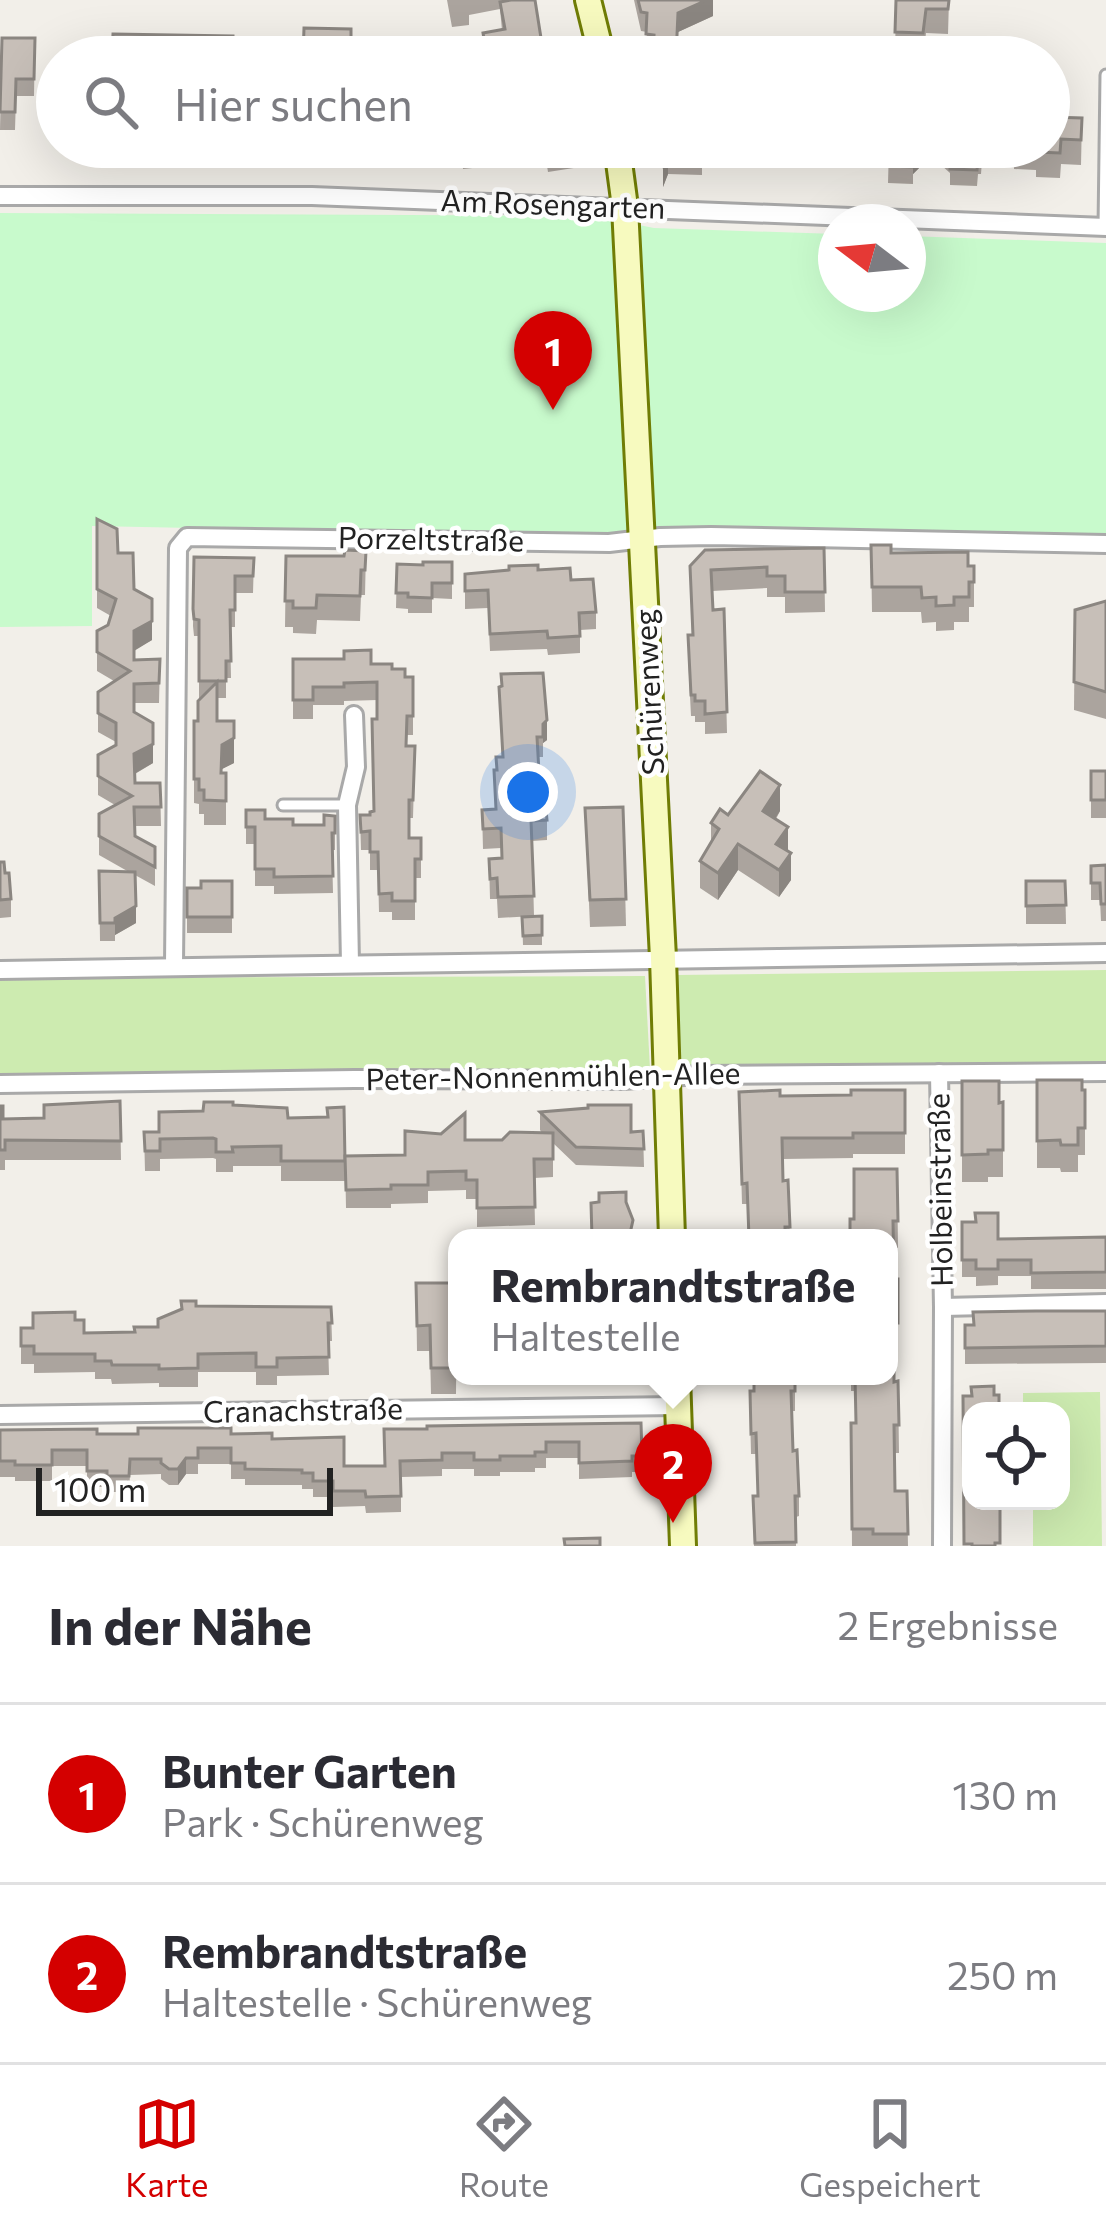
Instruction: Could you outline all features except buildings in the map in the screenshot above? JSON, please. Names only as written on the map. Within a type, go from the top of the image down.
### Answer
[{"type":"main road","points":[[588,0],[597,36]]},
{"type":"main road","name":"Schürenweg","points":[[620,168],[642,541],[673,1229]]},
{"type":"main road","points":[[676,1385],[683,1546]]},
{"type":"street","name":"Am Rosengarten","points":[[0,196],[312,196],[1105,227]]},
{"type":"street","name":"Porzeltstraße","points":[[174,965],[178,548],[187,537],[609,543],[711,536],[1106,544]]},
{"type":"street","points":[[350,964],[347,806],[356,767],[354,715]]},
{"type":"street","points":[[0,970],[1106,953]]},
{"type":"street","name":"Peter-Nonnenmühlen-Allee","points":[[0,1084],[1106,1072]]},
{"type":"street","name":"Holbeinstraße","points":[[939,1073],[942,1546]]},
{"type":"street","name":"Holbeinstraße","points":[[943,1306],[1106,1303]]},
{"type":"street","name":"Cranachstraße","points":[[0,1415],[677,1406]]},
{"type":"lane","points":[[1105,227],[1106,75]]},
{"type":"lane","points":[[283,805],[347,806]]},
{"type":"green space","points":[[0,213],[594,216],[654,228],[818,233],[818,312],[926,312],[926,237],[1106,243],[1106,534],[662,526],[613,536],[92,526],[92,626],[0,627]]},
{"type":"green space","points":[[1106,970],[1106,1068],[682,1073],[676,975]]},
{"type":"green space","points":[[645,976],[650,1069],[0,1079],[0,978]]},
{"type":"green space","points":[[1100,1392],[1102,1546],[1033,1546],[1033,1510],[1070,1510],[1070,1402],[1023,1402],[1023,1393]]},
{"type":"place","name":"Bunter Garten","points":[[553,410]]},
{"type":"place","name":"Rembrandtstraße","points":[[673,1523]]}]
